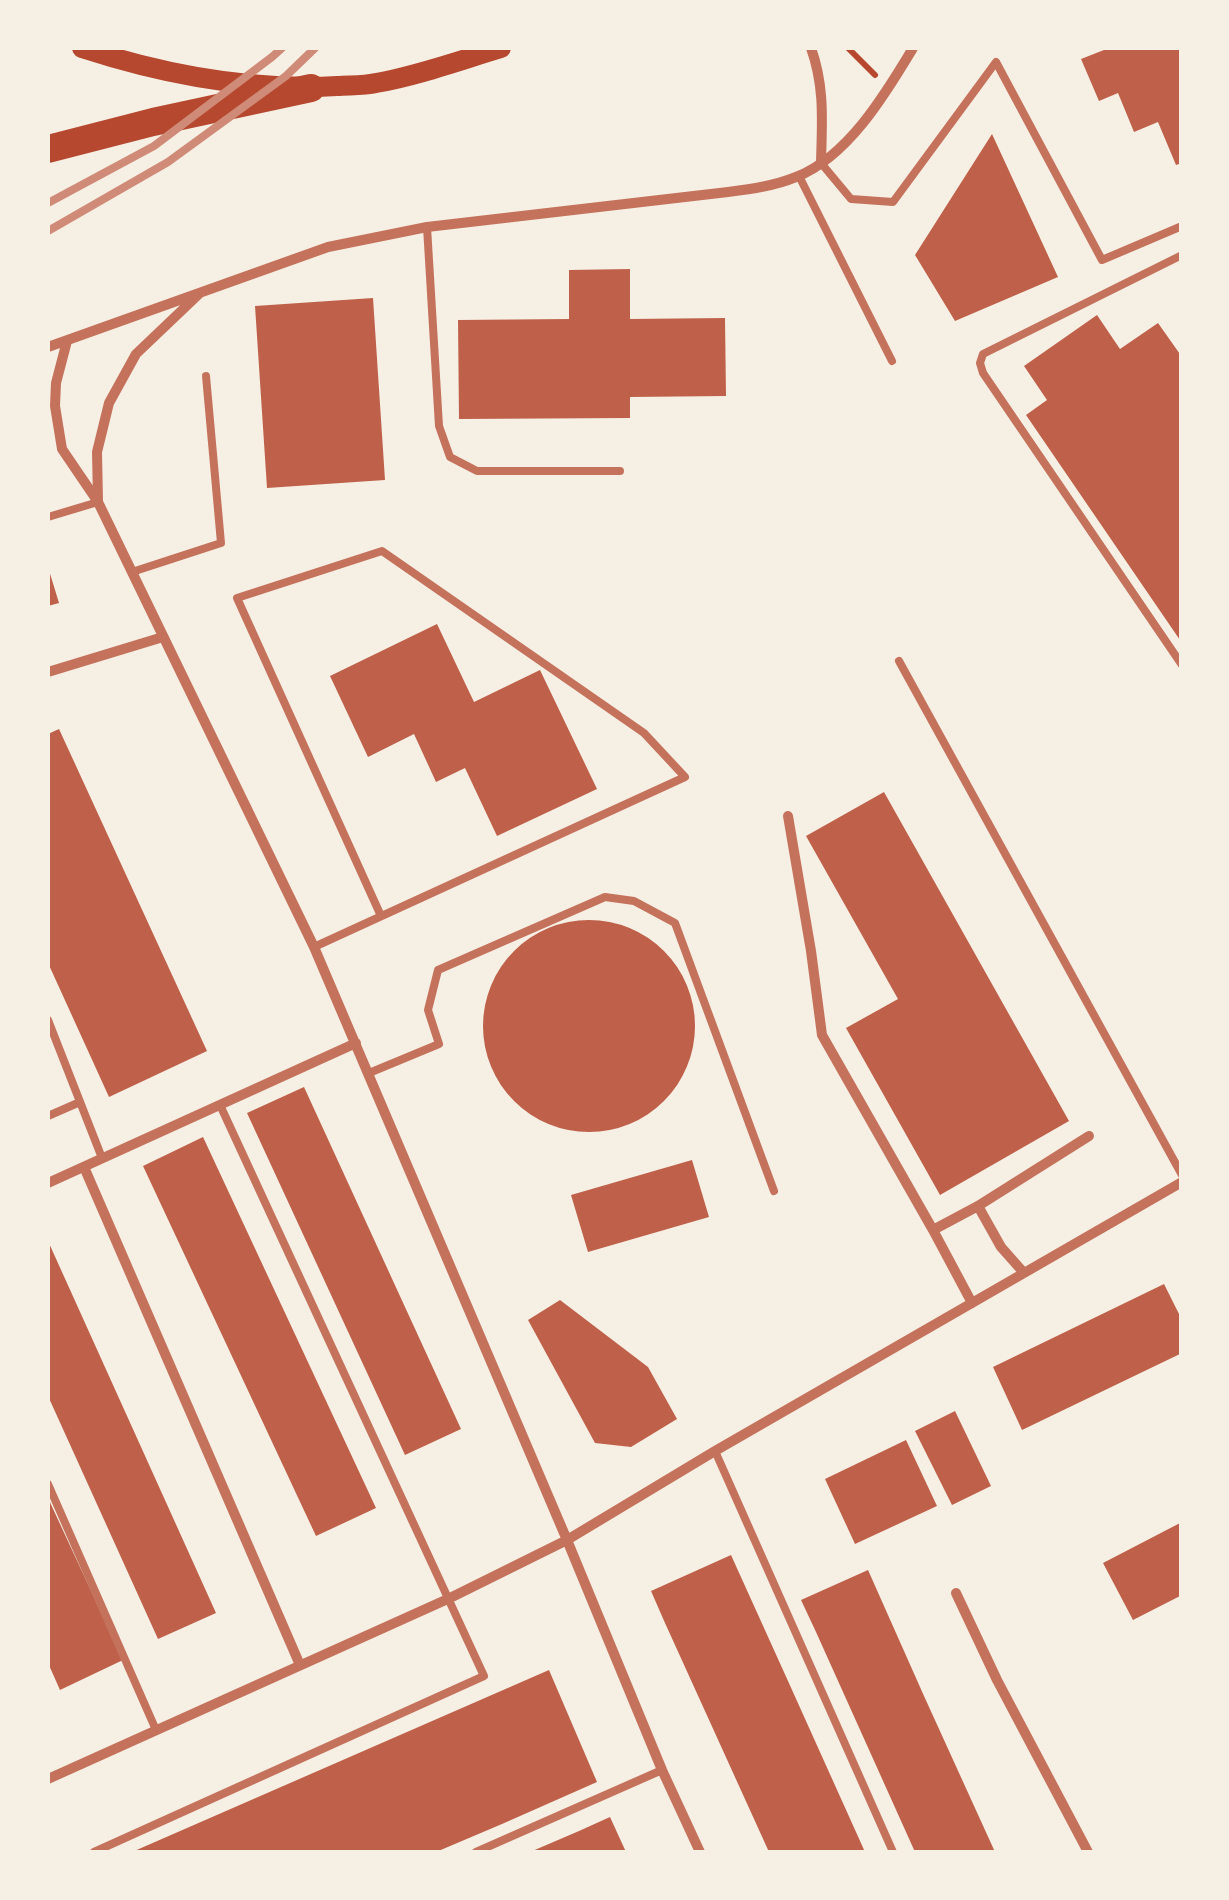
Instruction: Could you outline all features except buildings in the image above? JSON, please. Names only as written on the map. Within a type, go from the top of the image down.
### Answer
[{"type":"highway","points":[[48,149],[311,88]]},
{"type":"main road","points":[[82,48],[186,77],[311,88],[374,84],[501,48]]},
{"type":"street","points":[[812,48],[820,73],[823,108],[821,163]]},
{"type":"street","points":[[48,347],[328,247],[427,226],[766,187],[799,176],[821,163],[856,132],[889,89],[913,48]]},
{"type":"street","points":[[98,502],[97,452],[109,403],[136,354],[201,292]]},
{"type":"street","points":[[67,341],[56,394],[62,449],[98,502],[314,947],[700,1852]]},
{"type":"street","points":[[48,672],[163,637]]},
{"type":"street","points":[[788,816],[822,1035],[972,1303]]},
{"type":"street","points":[[48,1184],[356,1043]]},
{"type":"street","points":[[934,1230],[1089,1136]]},
{"type":"street","points":[[84,1167],[300,1666]]},
{"type":"street","points":[[48,1779],[450,1598],[567,1540],[1182,1179]]},
{"type":"street","points":[[978,1206],[1001,1247],[1024,1273]]},
{"type":"street","points":[[956,1593],[1088,1852]]},
{"type":"lane","points":[[821,163],[851,199],[892,202],[996,62],[1102,260],[1182,226]]},
{"type":"lane","points":[[799,176],[892,361]]},
{"type":"lane","points":[[427,226],[438,426],[450,457],[477,471],[620,471]]},
{"type":"lane","points":[[1182,255],[983,354],[980,364],[1182,665]]},
{"type":"lane","points":[[132,572],[221,543],[206,376]]},
{"type":"lane","points":[[48,517],[98,502]]},
{"type":"lane","points":[[314,947],[685,777],[644,733],[382,551],[237,598],[381,916]]},
{"type":"lane","points":[[899,662],[1182,1179]]},
{"type":"lane","points":[[369,1074],[439,1044],[428,1010],[438,970],[605,897],[634,901],[676,923],[774,1192]]},
{"type":"lane","points":[[48,1020],[102,1158]]},
{"type":"lane","points":[[48,1116],[80,1102]]},
{"type":"lane","points":[[94,1852],[484,1676],[220,1105]]},
{"type":"lane","points":[[714,1451],[893,1852]]},
{"type":"lane","points":[[48,1484],[156,1730]]},
{"type":"lane","points":[[476,1852],[662,1770]]},
{"type":"path","points":[[848,48],[889,89]]},
{"type":"railway","points":[[48,203],[154,146],[282,48]]},
{"type":"railway","points":[[48,231],[168,162],[286,76],[315,48]]}]
